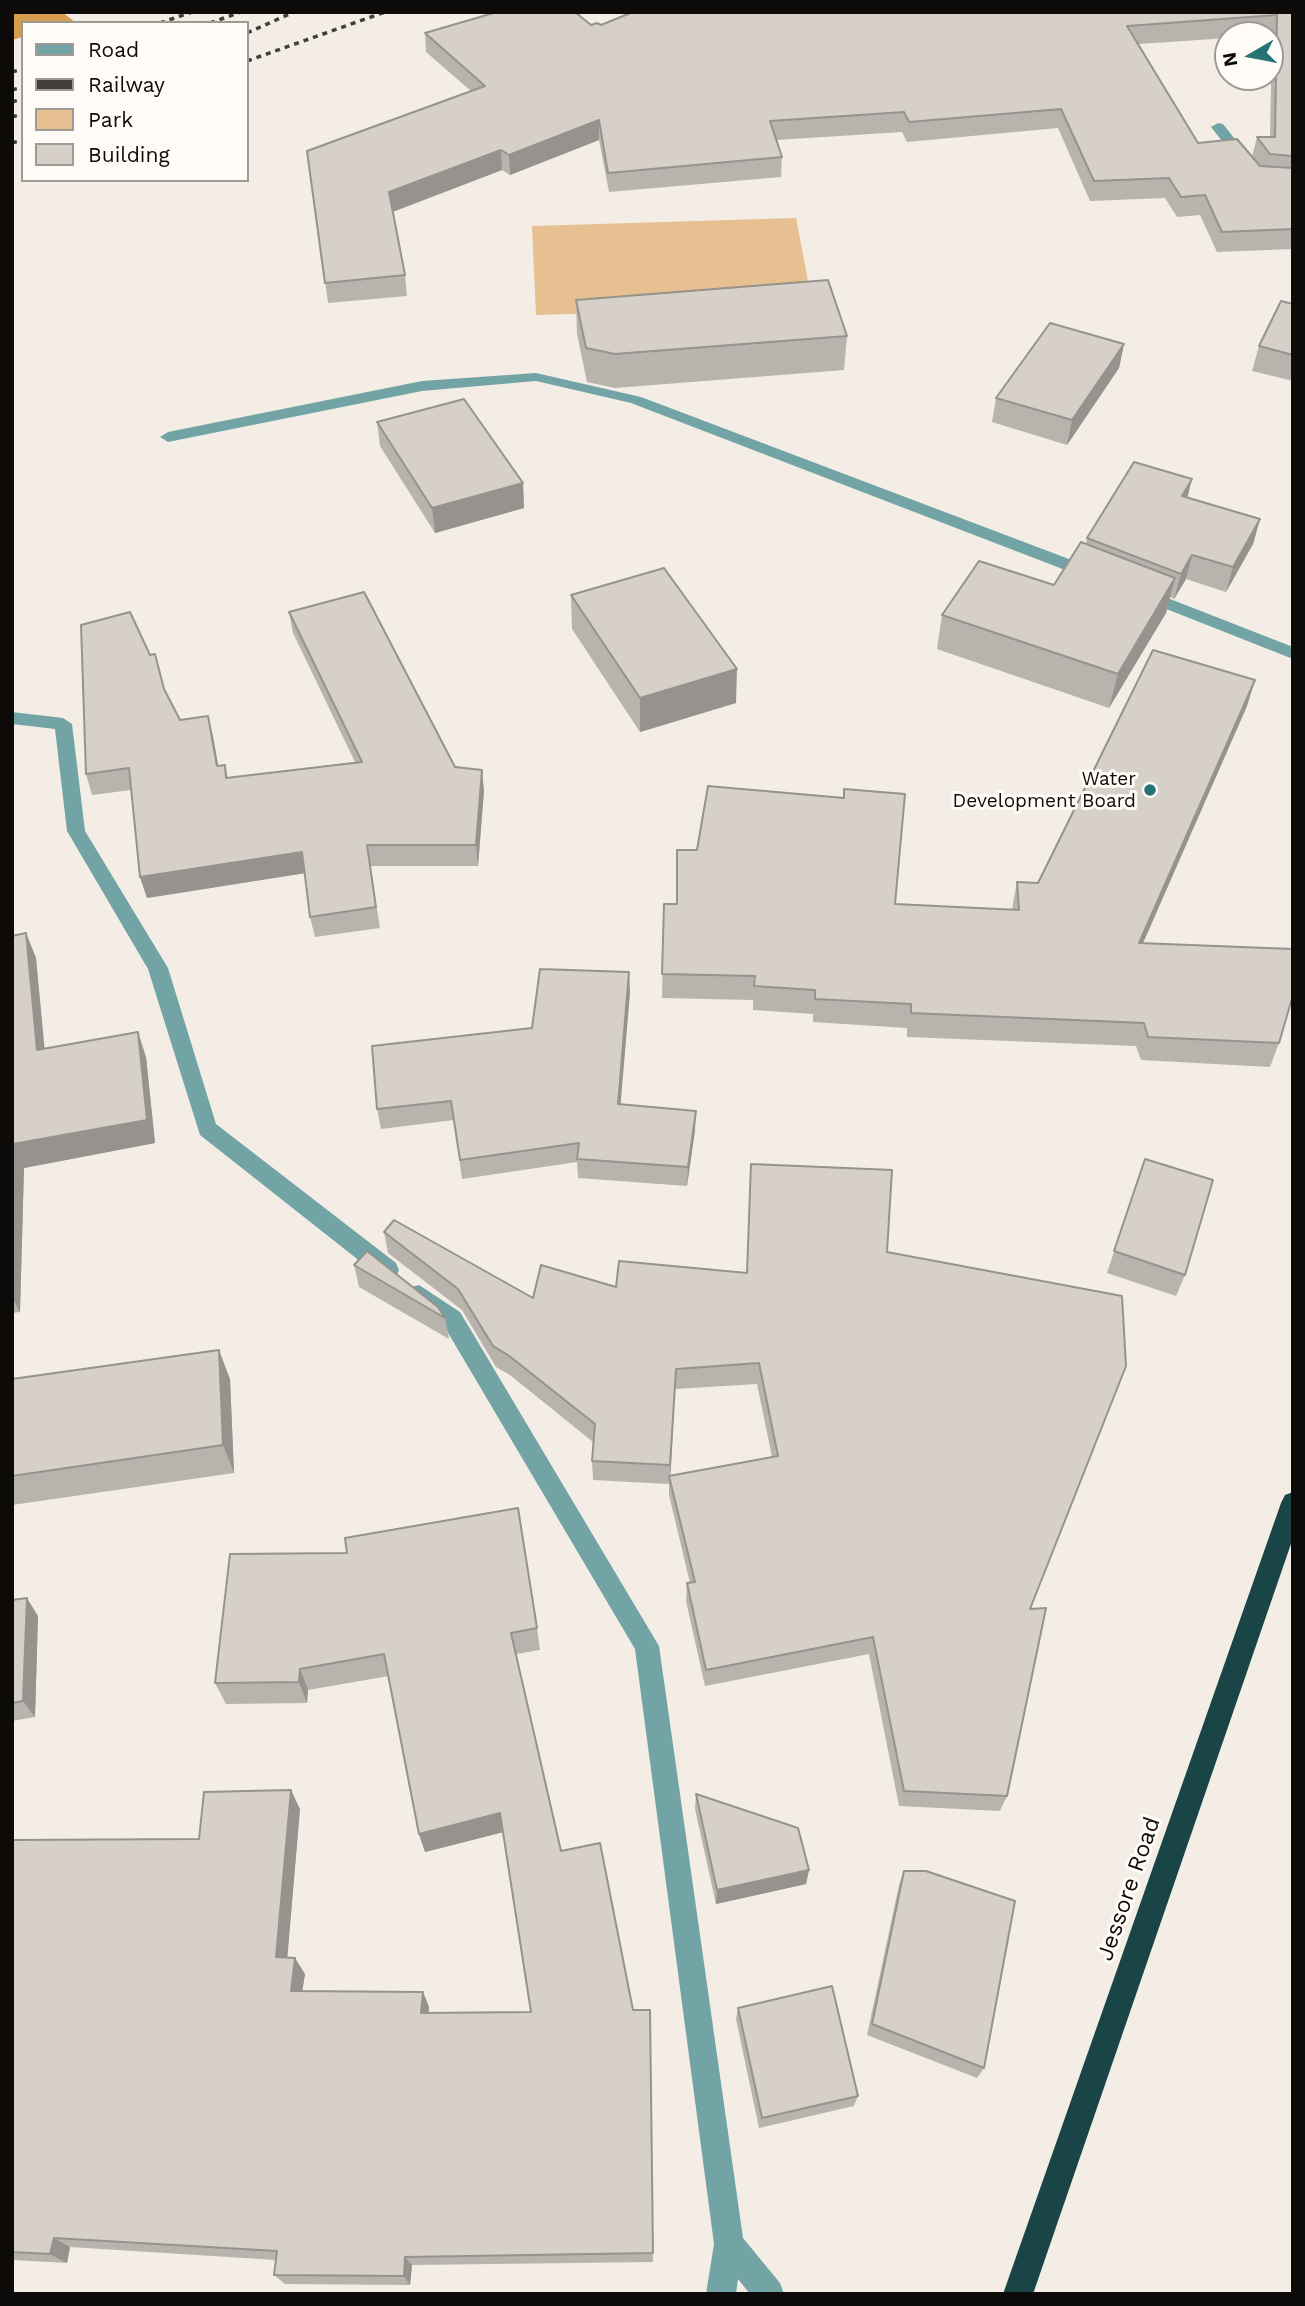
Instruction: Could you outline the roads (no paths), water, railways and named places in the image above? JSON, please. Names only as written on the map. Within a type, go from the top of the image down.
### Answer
[{"type":"highway","name":"Jessore Road","points":[[1018,2294],[1293,1503]]},
{"type":"street","points":[[1218,127],[1260,180],[1293,182]]},
{"type":"street","points":[[168,437],[422,386],[536,377],[636,400],[1107,580]]},
{"type":"street","points":[[1133,589],[1293,653]]},
{"type":"street","points":[[12,718],[63,724],[76,831],[158,968],[207,1129],[452,1319],[648,1646],[729,2244],[721,2294]]},
{"type":"street","points":[[729,2244],[769,2294]]},
{"type":"railway","points":[[166,21],[192,12]]},
{"type":"railway","points":[[216,21],[241,12]]},
{"type":"railway","points":[[248,33],[294,12]]},
{"type":"railway","points":[[248,61],[385,12]]},
{"type":"railway","points":[[12,72],[21,70]]},
{"type":"railway","points":[[12,90],[21,88]]},
{"type":"railway","points":[[12,102],[21,100]]},
{"type":"railway","points":[[12,117],[21,115]]},
{"type":"railway","points":[[12,143],[21,141]]},
{"type":"place","name":"Water Development Board","points":[[1150,790]]}]
